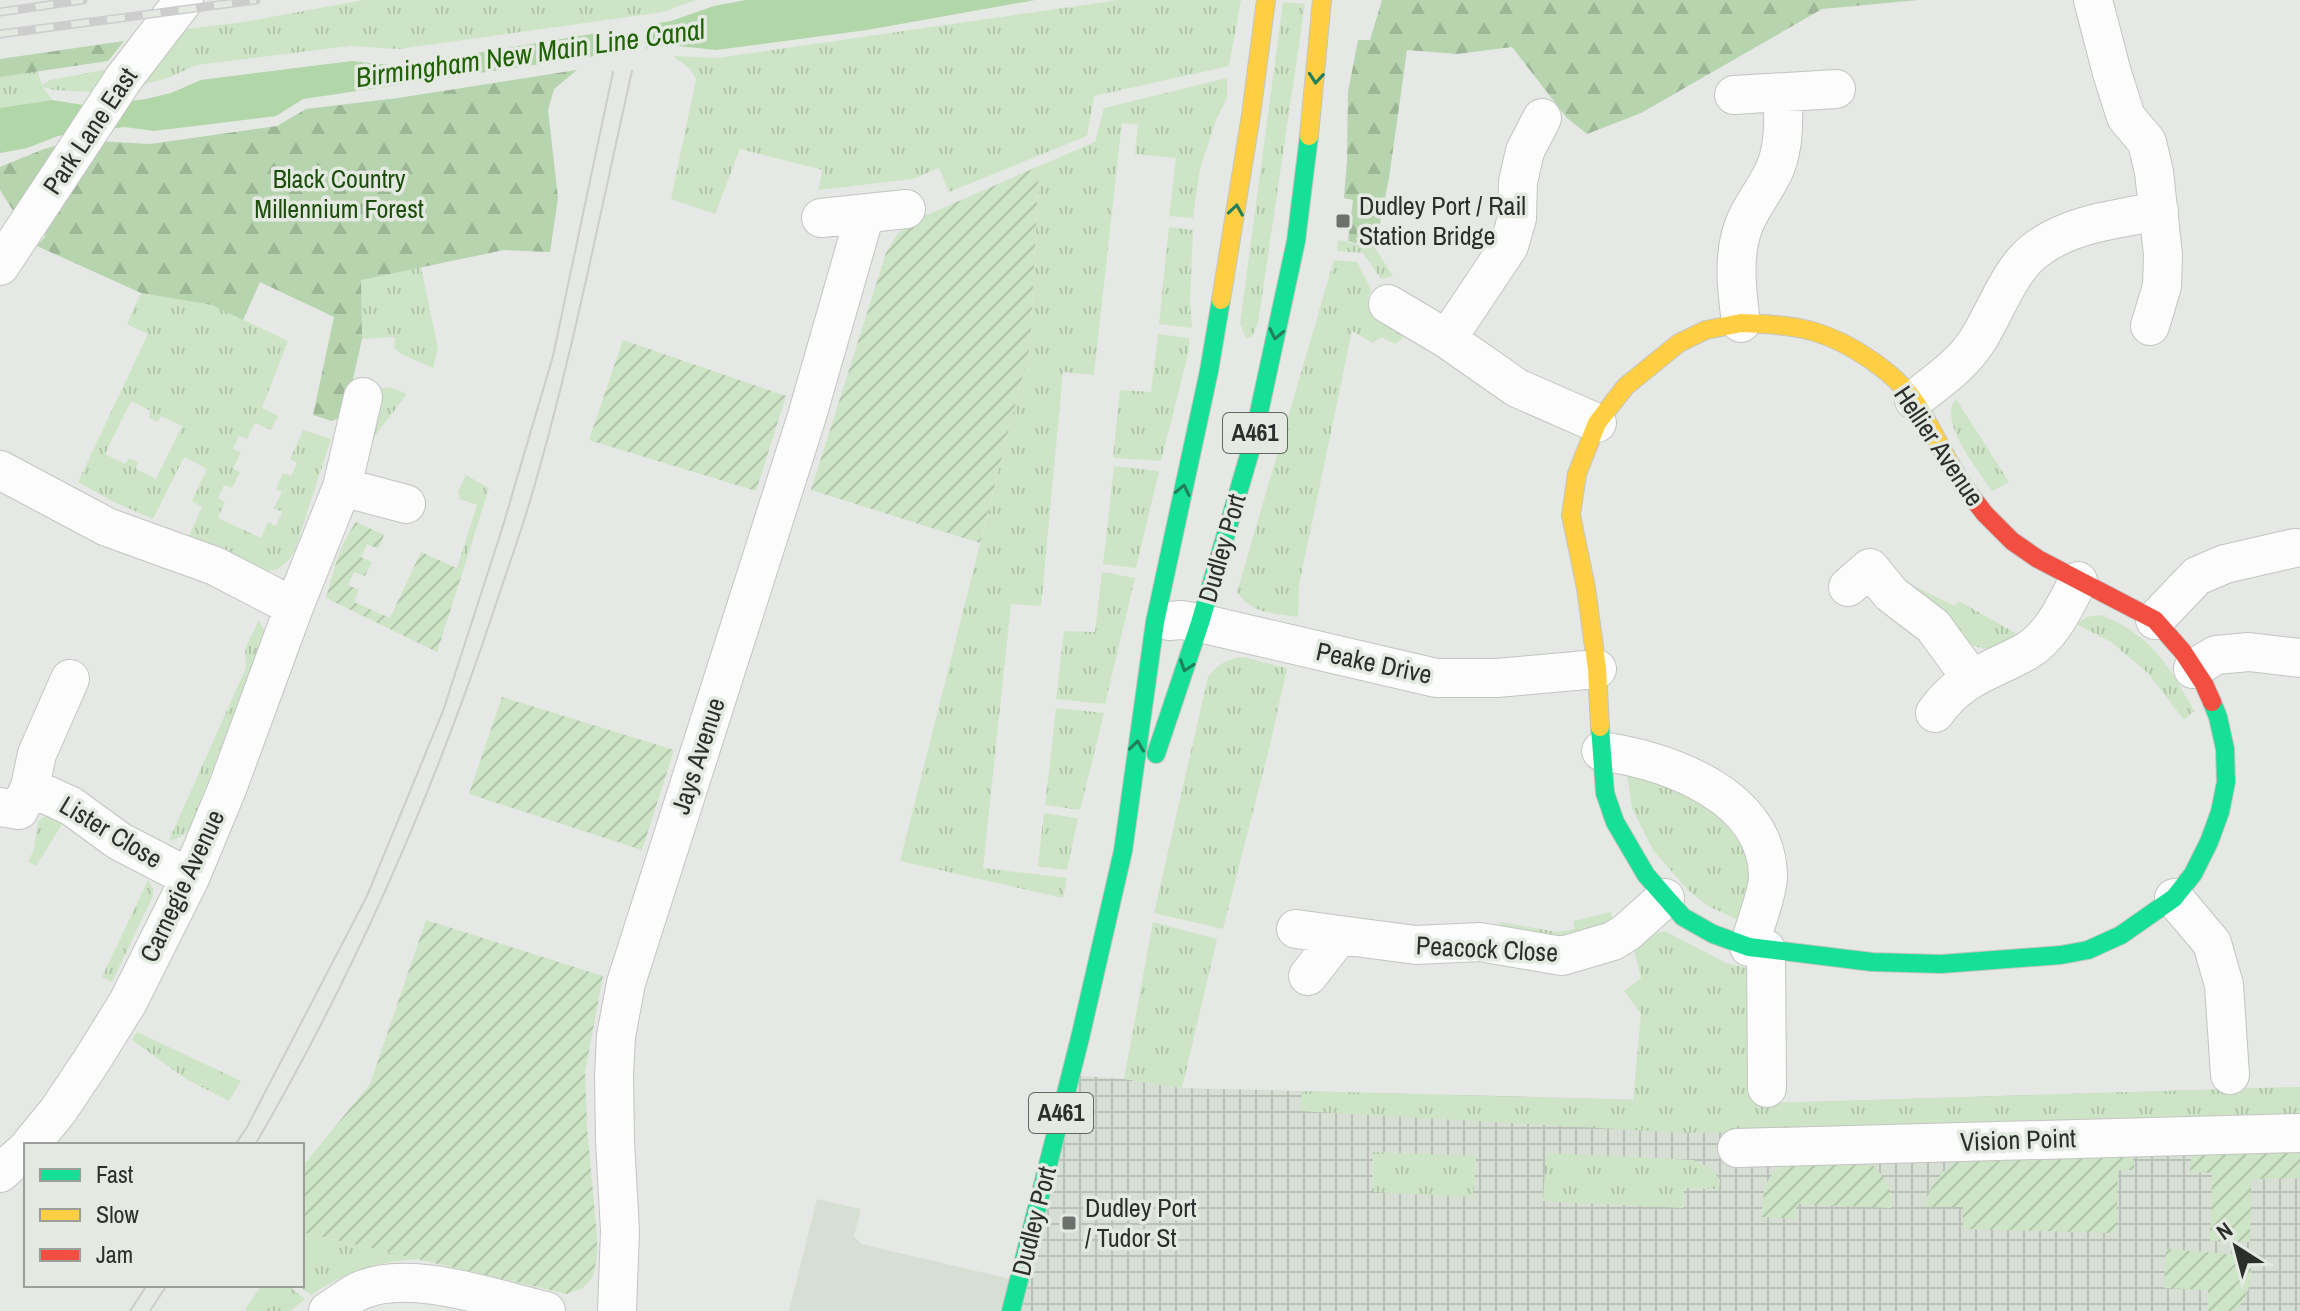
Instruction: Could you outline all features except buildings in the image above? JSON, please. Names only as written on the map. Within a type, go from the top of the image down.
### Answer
[{"type":"main road","name":"Dudley Port","points":[[1011,1311],[1123,851],[1155,622],[1209,371],[1251,115],[1266,0]]},
{"type":"main road","name":"Dudley Port","points":[[1123,851],[1200,623],[1252,445],[1296,241],[1322,0]]},
{"type":"main road","name":"Hellier Avenue","points":[[1741,323],[1781,325],[1816,332],[1850,347],[1884,370],[1914,400],[1961,483],[1985,514],[2012,541],[2038,559],[2155,620],[2183,652],[2204,684],[2218,717],[2225,749],[2226,782],[2220,812],[2193,874],[2174,898],[2121,935],[2088,950],[2061,955],[1941,964],[1872,962],[1758,948],[1713,934],[1683,917],[1640,865],[1615,822],[1605,793],[1597,669],[1586,588],[1571,515],[1577,474],[1597,423],[1626,386],[1679,343],[1706,330],[1741,323]]},
{"type":"street","name":"Park Lane East","points":[[0,266],[124,78],[184,0]]},
{"type":"street","points":[[2093,0],[2126,117],[2147,142],[2163,255],[2162,286],[2150,326]]},
{"type":"street","points":[[1734,95],[1836,89]]},
{"type":"street","points":[[1741,323],[1736,285],[1737,253],[1744,226],[1776,166],[1783,136],[1783,93]]},
{"type":"street","points":[[1447,339],[1509,246],[1517,218],[1518,182],[1525,151],[1542,118]]},
{"type":"street","points":[[821,218],[906,209]]},
{"type":"street","points":[[1914,400],[1948,373],[1975,345],[2018,268],[2036,249],[2061,235],[2089,225],[2159,211]]},
{"type":"street","name":"Jays Avenue","points":[[617,1311],[620,1231],[614,1075],[616,1036],[626,983],[807,416],[865,214]]},
{"type":"street","points":[[1388,304],[1447,339],[1517,388],[1597,423]]},
{"type":"street","name":"Carnegie Avenue","points":[[32,1143],[58,1111],[128,1002],[190,878],[342,487],[363,397]]},
{"type":"street","points":[[0,470],[107,527],[215,566],[294,607]]},
{"type":"street","points":[[342,487],[406,504]]},
{"type":"street","points":[[2155,620],[2197,576],[2225,564],[2295,548]]},
{"type":"street","points":[[1848,587],[1870,568],[1891,594],[1933,626],[1971,678]]},
{"type":"street","points":[[1935,713],[1945,698],[1971,678],[2029,650],[2056,622],[2078,581]]},
{"type":"street","name":"Peake Drive","points":[[1155,622],[1181,620],[1200,623],[1436,678],[1497,678],[1597,669]]},
{"type":"street","points":[[2193,669],[2216,655],[2249,652],[2300,658]]},
{"type":"street","name":"Lister Close","points":[[70,679],[15,797],[71,806],[119,841],[190,878]]},
{"type":"street","points":[[1601,751],[1631,755],[1701,782],[1729,800],[1754,825],[1765,853],[1768,879],[1758,948],[1767,1088]]},
{"type":"street","name":"Peacock Close","points":[[1296,929],[1416,945],[1480,942],[1562,956],[1613,941],[1665,898]]},
{"type":"street","points":[[2174,898],[2212,943],[2224,985],[2230,1075]]},
{"type":"street","points":[[1308,976],[1340,935]]},
{"type":"street","name":"Vision Point","points":[[1737,1148],[2300,1133]]},
{"type":"street","points":[[0,1173],[24,1152]]},
{"type":"street","points":[[328,1311],[360,1291],[399,1281],[433,1284],[546,1311]]},
{"type":"shaded area","points":[[1070,1075],[1182,1088],[1771,1103],[2300,1087],[2300,1311],[1011,1311]]},
{"type":"shaded area","points":[[817,1199],[861,1209],[854,1236],[861,1244],[1019,1281],[1011,1311],[789,1311]]},
{"type":"green space","points":[[363,0],[696,0],[663,12],[399,49],[349,46],[197,65],[165,79],[134,86],[178,30],[244,22]]},
{"type":"green space","points":[[1119,0],[1241,0],[1229,66],[1094,96],[1087,136],[949,192],[939,168],[913,179],[818,190],[823,170],[740,149],[715,214],[671,199],[696,79],[690,69],[673,56],[717,58]]},
{"type":"green space","points":[[1382,0],[1919,0],[1822,9],[1641,113],[1587,134],[1567,118],[1512,47],[1457,54],[1407,50],[1389,178],[1375,248],[1348,241],[1353,200],[1344,198],[1348,92],[1358,40],[1370,40]]},
{"type":"green space","points":[[1283,2],[1305,4],[1258,323],[1252,337],[1246,338],[1240,324]]},
{"type":"green space","points":[[124,41],[108,61],[0,77],[0,59]]},
{"type":"green space","points":[[109,69],[92,92],[43,87],[52,100],[0,108],[0,77],[37,71],[42,85],[50,80]]},
{"type":"green space","name":"Black Country Millennium Forest","points":[[577,70],[554,89],[548,110],[558,198],[550,252],[504,250],[361,280],[362,339],[341,417],[332,421],[313,415],[334,317],[260,282],[243,320],[212,305],[141,293],[37,246],[45,237],[45,223],[96,141],[150,144],[277,126],[306,109]]},
{"type":"green space","points":[[1227,78],[1227,98],[1216,120],[1200,169],[1193,218],[1169,216],[1176,158],[1135,154],[1138,125],[1122,123],[1094,375],[1063,372],[1041,606],[1011,604],[983,868],[1067,878],[1063,898],[900,861],[1030,346],[1039,166],[1095,142],[1104,108]]},
{"type":"green space","points":[[66,143],[14,212],[0,190],[0,167]]},
{"type":"green space","points":[[1039,166],[1030,346],[980,543],[811,490],[886,253],[898,233],[913,221]]},
{"type":"green space","points":[[1169,227],[1193,230],[1192,328],[1159,324]]},
{"type":"green space","points":[[1338,240],[1375,248],[1393,276],[1381,279],[1363,253],[1337,251]]},
{"type":"green space","points":[[1334,260],[1357,262],[1371,289],[1369,307],[1372,314],[1384,323],[1409,333],[1395,344],[1381,337],[1373,343],[1352,331],[1299,585],[1298,617],[1256,609],[1237,592]]},
{"type":"green space","points":[[421,267],[438,348],[433,368],[401,354],[394,348],[395,337],[362,339],[360,280]]},
{"type":"green space","points":[[141,293],[213,305],[288,341],[262,408],[278,416],[271,430],[255,423],[247,439],[239,436],[233,449],[241,452],[233,469],[240,472],[232,488],[224,485],[218,498],[225,502],[218,518],[261,538],[268,522],[276,526],[282,512],[274,508],[282,492],[276,489],[283,473],[291,476],[297,463],[290,459],[303,430],[331,439],[295,550],[280,567],[267,571],[189,536],[202,507],[192,501],[207,469],[184,457],[153,519],[78,482],[148,334],[127,324]],"holes":[[[131,401],[151,411],[149,418],[157,422],[161,416],[182,426],[156,479],[136,469],[138,462],[129,458],[125,464],[105,454]]]},
{"type":"green space","points":[[1158,334],[1189,338],[1189,350],[1161,461],[1113,458],[1120,390],[1151,392]]},
{"type":"green space","points":[[623,340],[786,396],[756,491],[589,440]]},
{"type":"green space","points":[[384,387],[407,394],[368,445],[375,393]]},
{"type":"green space","points":[[1956,399],[2009,482],[1992,491],[1956,433],[1952,409]]},
{"type":"green space","points":[[1114,466],[1159,471],[1136,568],[1103,564]]},
{"type":"green space","points":[[466,475],[489,488],[463,571],[457,568],[477,505],[460,499],[458,492]]},
{"type":"green space","points":[[356,522],[384,535],[378,549],[367,544],[361,557],[372,562],[365,576],[354,572],[348,585],[359,590],[354,602],[390,618],[421,552],[463,571],[437,652],[326,598],[341,549]]},
{"type":"green space","points":[[1890,570],[1912,585],[1955,606],[1959,601],[2024,638],[1988,648],[1966,642]]},
{"type":"green space","points":[[1102,572],[1135,578],[1105,704],[1056,699],[1064,631],[1095,632]]},
{"type":"green space","points":[[2100,615],[2132,631],[2157,653],[2194,711],[2184,720],[2148,673],[2111,642],[2076,624],[2087,617]]},
{"type":"green space","points":[[259,620],[265,632],[191,826],[182,836],[169,840],[246,668],[245,649]]},
{"type":"green space","points":[[1243,657],[1287,668],[1223,929],[1154,913],[1208,677],[1223,663]]},
{"type":"green space","points":[[502,697],[674,750],[642,850],[469,794]]},
{"type":"green space","points":[[1056,708],[1104,713],[1080,810],[1045,805]]},
{"type":"green space","points":[[1626,767],[1647,770],[1722,814],[1759,867],[1740,921],[1708,906],[1688,890],[1653,850],[1632,808]]},
{"type":"green space","points":[[1044,813],[1078,818],[1067,870],[1038,866]]},
{"type":"green space","points":[[55,814],[66,818],[36,866],[28,862],[34,849],[38,821]]},
{"type":"green space","points":[[148,880],[153,896],[112,982],[102,977]]},
{"type":"green space","points":[[1611,912],[1614,924],[1573,943],[1502,933],[1500,922],[1558,932],[1575,929],[1573,921]]},
{"type":"green space","points":[[426,920],[603,976],[585,1072],[597,1257],[593,1277],[583,1288],[567,1294],[304,1232],[304,1165],[370,1084]]},
{"type":"green space","points":[[1153,922],[1217,939],[1182,1088],[1124,1079]]},
{"type":"green space","points":[[1665,931],[1726,963],[1756,970],[1771,1103],[2300,1087],[2300,1120],[1687,1133],[1300,1111],[1302,1091],[1633,1100],[1641,1014],[1624,991],[1641,978],[1634,951],[1654,934]]},
{"type":"green space","points":[[137,1032],[241,1081],[229,1101],[186,1079],[132,1040]]},
{"type":"green space","points":[[2300,1149],[2300,1178],[2251,1179],[2250,1242],[2210,1241],[2212,1173],[2190,1172],[2191,1159],[2197,1152]]},
{"type":"green space","points":[[1373,1152],[1476,1156],[1473,1197],[1372,1192]]},
{"type":"green space","points":[[1546,1153],[1693,1160],[1705,1165],[1720,1180],[1719,1189],[1684,1188],[1683,1208],[1543,1201]]},
{"type":"green space","points":[[2121,1153],[2133,1159],[2135,1170],[2118,1170],[2116,1233],[1963,1229],[1963,1207],[1924,1207],[1938,1177],[1965,1158]]},
{"type":"green space","points":[[1784,1165],[1873,1165],[1888,1185],[1891,1208],[1797,1204],[1795,1219],[1762,1217],[1767,1181]]},
{"type":"green space","points":[[304,1232],[419,1259],[362,1269],[311,1295],[300,1287],[304,1287]]},
{"type":"green space","points":[[2166,1249],[2251,1256],[2249,1285],[2235,1311],[2208,1311],[2208,1290],[2164,1288]]},
{"type":"green space","points":[[261,1287],[290,1287],[305,1299],[291,1311],[245,1309]]},
{"type":"water","name":"Birmingham New Main Line Canal","points":[[746,0],[1035,0],[867,30],[716,50],[670,45],[303,99],[276,116],[154,131],[125,127],[84,132],[58,136],[27,148],[0,153],[0,108],[52,100],[90,106],[146,99],[171,93],[201,80],[352,61],[397,66],[671,21],[714,6]]},
{"type":"pier","points":[[650,20],[645,53],[593,61],[598,29]]},
{"type":"tram line","points":[[256,1143],[358,949],[419,813],[472,674],[526,514],[549,433],[632,71]]},
{"type":"tram line","points":[[236,1143],[367,896],[443,711],[502,529],[553,356],[613,72]]},
{"type":"tram line","points":[[130,1311],[146,1287]]},
{"type":"tram line","points":[[150,1311],[166,1287]]},
{"type":"railway","points":[[0,12],[83,0]]},
{"type":"railway","points":[[0,34],[256,0]]},
{"type":"traffic: fast","points":[[1156,754],[1200,623],[1252,445],[1296,241],[1309,136]]},
{"type":"traffic: fast","points":[[1011,1311],[1080,1038],[1123,851],[1155,622],[1209,371],[1221,300]]},
{"type":"traffic: fast","points":[[1600,727],[1605,793],[1615,822],[1646,875],[1683,917],[1713,934],[1749,947],[1872,962],[1941,964],[2061,955],[2088,950],[2121,935],[2174,898],[2193,874],[2209,842],[2220,812],[2226,782],[2225,749],[2212,702]]},
{"type":"traffic: slow","points":[[1221,300],[1266,0]]},
{"type":"traffic: slow","points":[[1309,136],[1322,0]]},
{"type":"traffic: slow","points":[[1741,323],[1788,326],[1815,332],[1856,351],[1884,369],[1915,402],[1968,492]]},
{"type":"traffic: slow","points":[[1600,727],[1597,669],[1586,588],[1571,515],[1577,474],[1597,423],[1626,386],[1679,343],[1706,330],[1741,323]]},
{"type":"traffic: jam","points":[[1968,492],[2012,541],[2038,559],[2155,620],[2183,652],[2212,702]]},
{"type":"place","name":"Dudley Port / Rail Station Bridge","points":[[1343,221]]},
{"type":"place","name":"Dudley Port / Tudor St","points":[[1069,1223]]}]
